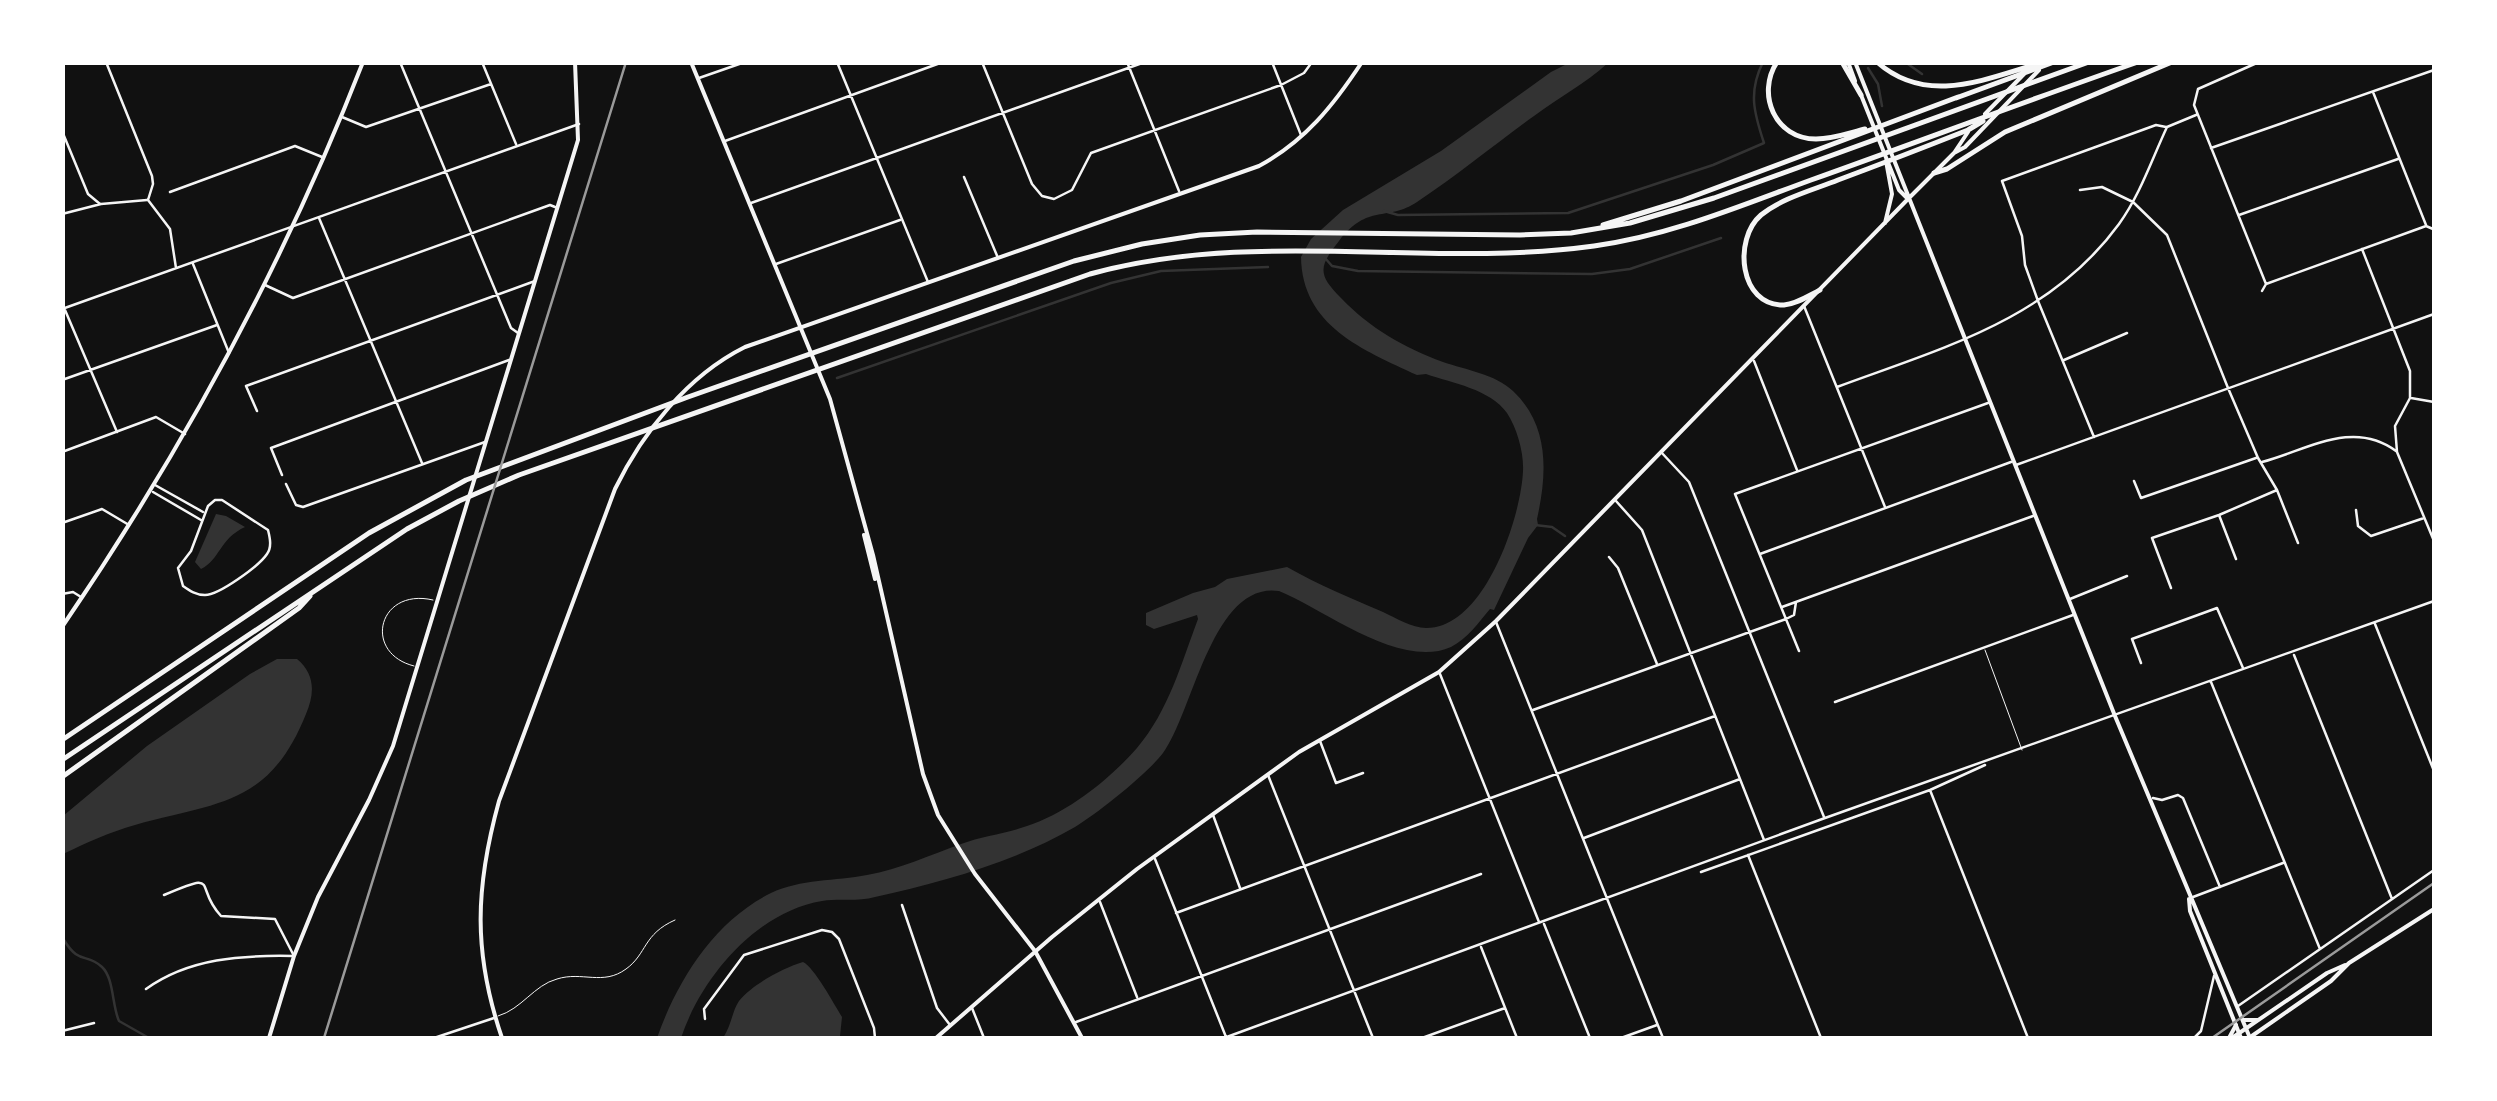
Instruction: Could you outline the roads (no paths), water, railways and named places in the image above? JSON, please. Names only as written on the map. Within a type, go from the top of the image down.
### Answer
[{"type":"highway","points":[[1777,62],[1767,82],[1767,98],[1774,116],[1786,128],[1798,136],[1818,139],[1866,130]]},
{"type":"highway","points":[[1848,62],[1860,95]]},
{"type":"highway","points":[[1876,62],[1899,78],[1950,88],[2049,63]]},
{"type":"highway","points":[[62,740],[369,533],[448,488],[657,408],[1115,250],[1200,235],[1520,235],[1589,230],[1661,216],[2089,62]]},
{"type":"highway","points":[[1820,290],[1788,304],[1775,304],[1763,298],[1751,284],[1744,266],[1748,233],[1762,215],[1786,200],[1880,164],[1896,153],[2138,62]]},
{"type":"highway","points":[[1934,173],[1947,169],[2005,132],[2172,62]]},
{"type":"highway","points":[[1589,230],[1680,202],[2049,63]]},
{"type":"highway","points":[[62,760],[316,588],[442,510],[519,475],[1110,268],[1187,254],[1295,250],[1508,252],[1598,246],[1682,226],[1876,156],[1956,135],[1991,116]]},
{"type":"highway","points":[[62,777],[299,608],[316,588]]},
{"type":"main road","points":[[62,627],[153,488],[229,353],[294,225],[363,62]]},
{"type":"main road","points":[[269,1038],[294,956],[331,867],[383,769],[418,667],[578,140],[575,62]]},
{"type":"main road","points":[[691,62],[830,399],[873,556],[923,774],[952,840],[1035,951],[1082,1038]]},
{"type":"main road","points":[[502,1038],[480,950],[479,902],[487,844],[570,609],[628,464],[663,413],[723,358],[802,326],[1258,166],[1302,138],[1333,105],[1362,62]]},
{"type":"main road","points":[[1848,62],[1906,184],[1908,200],[2074,615],[2250,1038],[2331,981],[2349,963]]},
{"type":"main road","points":[[1954,153],[2035,62]]},
{"type":"main road","points":[[936,1038],[1099,898],[1267,773],[1439,672],[1496,621],[1934,173],[2049,63]]},
{"type":"main road","points":[[1860,95],[1900,190],[1908,200]]},
{"type":"main road","points":[[1885,223],[1892,194],[1886,156]]},
{"type":"main road","points":[[2189,899],[2190,912],[2240,1036]]},
{"type":"main road","points":[[2230,1038],[2240,1036],[2326,973],[2349,963],[2434,909]]},
{"type":"main road","points":[[2243,1020],[2261,1020]]},
{"type":"main road","points":[[2230,1038],[2236,1025]]},
{"type":"main road","points":[[2259,1038],[2266,1026]]},
{"type":"street","points":[[106,62],[152,176],[148,200]]},
{"type":"street","points":[[400,62],[511,328],[519,334]]},
{"type":"street","points":[[482,62],[516,145]]},
{"type":"street","points":[[698,78],[744,62]]},
{"type":"street","points":[[837,62],[928,282]]},
{"type":"street","points":[[725,142],[944,62]]},
{"type":"street","points":[[982,62],[1038,192],[1048,198],[1064,196],[1072,190],[1091,153],[1281,85],[1297,78],[1312,62]]},
{"type":"street","points":[[1126,62],[1181,194]]},
{"type":"street","points":[[750,203],[1146,62]]},
{"type":"street","points":[[1272,62],[1302,138]]},
{"type":"street","points":[[2259,62],[2198,90],[2194,105],[2266,284]]},
{"type":"street","points":[[2210,148],[2434,70],[2431,62]]},
{"type":"street","points":[[342,117],[366,127],[491,84]]},
{"type":"street","points":[[2373,91],[2426,226]]},
{"type":"street","points":[[2094,437],[2025,265],[2022,236],[2002,181],[2156,124],[2167,127],[2196,114]]},
{"type":"street","points":[[117,432],[64,309],[579,124]]},
{"type":"street","points":[[1837,387],[1997,327],[2038,301],[2091,255],[2118,224],[2133,202],[2167,127]]},
{"type":"street","points":[[62,131],[88,194],[101,204]]},
{"type":"street","points":[[170,192],[295,146],[324,158]]},
{"type":"street","points":[[2238,216],[2398,159]]},
{"type":"street","points":[[964,177],[998,259]]},
{"type":"street","points":[[2080,190],[2102,187],[2133,202],[2168,235],[2228,388],[2298,543]]},
{"type":"street","points":[[82,208],[88,194]]},
{"type":"street","points":[[62,214],[101,204],[148,200],[170,229],[176,268]]},
{"type":"street","points":[[265,285],[293,298],[471,232],[550,205],[556,208]]},
{"type":"street","points":[[318,216],[422,464]]},
{"type":"street","points":[[776,264],[902,219]]},
{"type":"street","points":[[2262,292],[2266,284],[2426,226],[2433,229]]},
{"type":"street","points":[[2362,250],[2410,371],[2410,398],[2395,426],[2397,452],[2434,541]]},
{"type":"street","points":[[192,262],[229,353]]},
{"type":"street","points":[[257,411],[246,386],[536,280]]},
{"type":"street","points":[[1804,306],[1886,508]]},
{"type":"street","points":[[1759,554],[2434,314]]},
{"type":"street","points":[[62,380],[218,325]]},
{"type":"street","points":[[2062,360],[2127,333]]},
{"type":"street","points":[[1753,358],[1797,471]]},
{"type":"street","points":[[282,475],[272,448],[511,360]]},
{"type":"street","points":[[2410,398],[2434,402]]},
{"type":"street","points":[[1799,651],[1735,494],[1989,403]]},
{"type":"street","points":[[62,452],[156,417],[184,434]]},
{"type":"street","points":[[2134,481],[2141,498],[2352,434],[2371,438],[2397,452]]},
{"type":"street","points":[[286,484],[298,507],[486,442]]},
{"type":"street","points":[[1661,452],[1688,482],[1825,818]]},
{"type":"street","points":[[153,488],[204,513]]},
{"type":"street","points":[[153,488],[202,520]]},
{"type":"street","points":[[2171,588],[2152,538],[2277,490]]},
{"type":"street","points":[[215,500],[222,500],[268,530],[271,541],[267,554],[244,574],[214,594],[202,596],[183,586],[178,568],[191,551],[204,513],[215,500]]},
{"type":"street","points":[[1615,500],[1642,530],[1765,841]]},
{"type":"street","points":[[62,523],[102,509],[130,525]]},
{"type":"street","points":[[2356,510],[2358,526],[2371,536],[2425,518]]},
{"type":"street","points":[[1780,608],[2034,515]]},
{"type":"street","points":[[2219,515],[2236,560]]},
{"type":"street","points":[[1609,557],[1618,568],[1657,666]]},
{"type":"street","points":[[2068,600],[2128,576]]},
{"type":"street","points":[[62,594],[71,592],[82,598]]},
{"type":"street","points":[[1154,857],[1226,1038],[2434,600]]},
{"type":"street","points":[[1532,711],[1786,619],[1794,615],[1796,602]]},
{"type":"street","points":[[2141,662],[2132,639],[2217,608],[2244,670]]},
{"type":"street","points":[[1835,702],[2074,615]]},
{"type":"street","points":[[1496,621],[1663,1038]]},
{"type":"street","points":[[2375,622],[2434,771]]},
{"type":"street","points":[[2293,652],[2392,899]]},
{"type":"street","points":[[1439,672],[1590,1038]]},
{"type":"street","points":[[2210,682],[2320,949]]},
{"type":"street","points":[[1176,912],[1715,716]]},
{"type":"street","points":[[1320,740],[1336,784],[1364,773]]},
{"type":"street","points":[[1701,872],[1930,790],[1991,762]]},
{"type":"street","points":[[1267,773],[1373,1038]]},
{"type":"street","points":[[1583,838],[1740,779]]},
{"type":"street","points":[[1930,790],[2028,1038]]},
{"type":"street","points":[[2148,797],[2183,798],[2220,887]]},
{"type":"street","points":[[2154,812],[2162,800]]},
{"type":"street","points":[[1212,814],[1240,889]]},
{"type":"street","points":[[1748,855],[1821,1038]]},
{"type":"street","points":[[2189,899],[2285,862]]},
{"type":"street","points":[[2238,1006],[2434,870]]},
{"type":"street","points":[[1076,1022],[1480,874]]},
{"type":"street","points":[[146,990],[216,959],[294,956],[275,918],[217,914],[203,882],[164,894]]},
{"type":"street","points":[[1099,898],[1137,998]]},
{"type":"street","points":[[902,905],[937,1008],[951,1026]]},
{"type":"street","points":[[705,1018],[704,1009],[744,955],[822,930],[839,939],[875,1038]]},
{"type":"street","points":[[1480,945],[1518,1038]]},
{"type":"street","points":[[2194,1038],[2201,1031],[2214,974]]},
{"type":"street","points":[[972,1008],[984,1038]]},
{"type":"street","points":[[1422,1038],[1506,1008]]},
{"type":"street","points":[[434,1038],[495,1017]]},
{"type":"street","points":[[62,1031],[94,1023]]},
{"type":"street","points":[[1621,1038],[1658,1025]]},
{"type":"lane","points":[[418,667],[400,662],[390,654],[383,636],[385,618],[391,608],[409,598],[437,601]]},
{"type":"lane","points":[[1984,648],[2022,750]]},
{"type":"lane","points":[[495,1017],[513,1011],[540,987],[558,978],[602,980],[616,975],[631,965],[650,936],[674,920]]},
{"type":"waterway","points":[[1384,211],[1398,215],[1568,213],[1713,165],[1764,143],[1754,102],[1755,83],[1763,62]]},
{"type":"waterway","points":[[1905,62],[1922,74]]},
{"type":"waterway","points":[[1868,68],[1878,84],[1882,106]]},
{"type":"waterway","points":[[1325,258],[1332,266],[1358,271],[1592,274],[1630,269],[1721,238]]},
{"type":"waterway","points":[[837,378],[1111,283],[1161,271],[1268,267]]},
{"type":"waterway","points":[[1535,525],[1552,527],[1565,536]]},
{"type":"waterway","points":[[64,940],[74,953],[106,972],[119,1021],[149,1038]]},
{"type":"railway","points":[[324,1038],[626,62]]},
{"type":"railway","points":[[2212,1038],[2434,883]]}]
